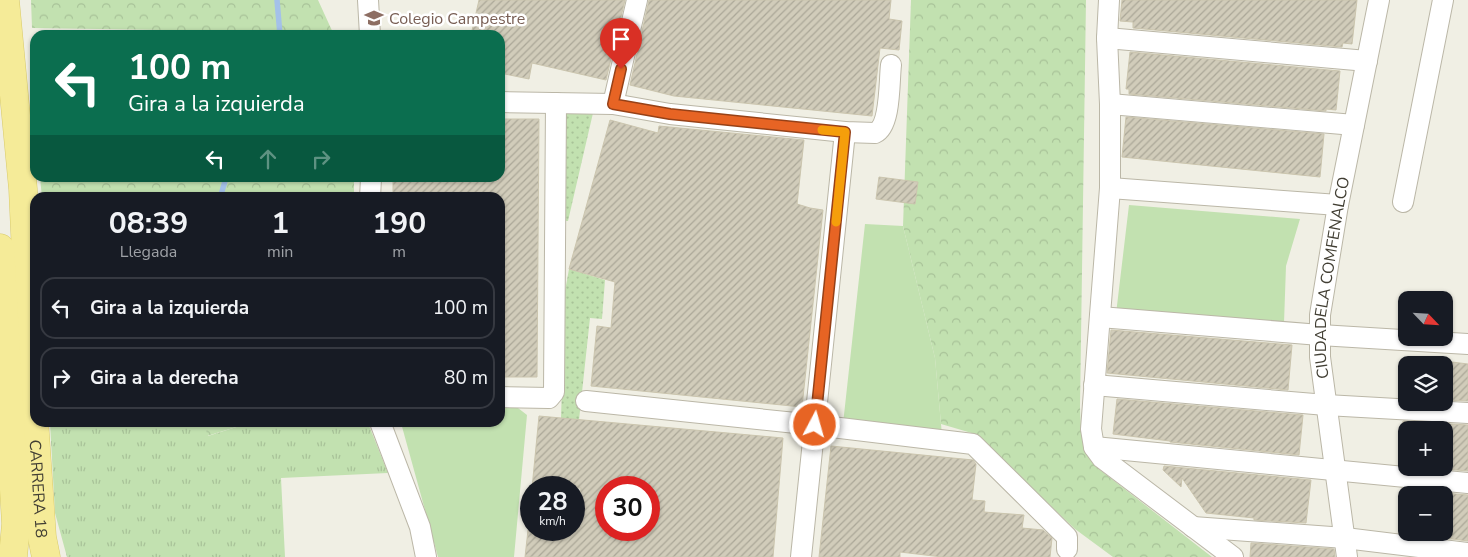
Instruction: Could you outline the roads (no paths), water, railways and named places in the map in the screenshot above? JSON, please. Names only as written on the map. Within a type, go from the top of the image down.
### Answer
[{"type":"main road","name":"CARRERA 18","points":[[5,0],[23,189],[30,340]]},
{"type":"main road","name":"CARRERA 18","points":[[0,248],[16,524],[14,557]]},
{"type":"main road","name":"CARRERA 18","points":[[35,427],[42,537],[46,557]]},
{"type":"street","points":[[368,0],[370,30]]},
{"type":"street","points":[[613,104],[636,0]]},
{"type":"street","points":[[1109,0],[1107,38],[1110,104],[1110,188],[1091,429],[1094,447],[1102,458],[1233,557]]},
{"type":"street","name":"CIUDADELA COMFENALCO","points":[[1346,548],[1320,357],[1320,315],[1338,205],[1379,0]]},
{"type":"street","points":[[1403,202],[1443,0]]},
{"type":"street","points":[[1107,38],[1367,61]]},
{"type":"street","points":[[505,102],[613,104],[670,114],[845,132],[875,133],[881,130],[886,115],[890,65]]},
{"type":"street","points":[[505,397],[549,398],[554,392],[556,103]]},
{"type":"street","points":[[1110,104],[1354,125]]},
{"type":"street","points":[[801,557],[845,132]]},
{"type":"street","points":[[1110,188],[1338,205]]},
{"type":"street","points":[[1100,317],[1320,335],[1468,344]]},
{"type":"street","points":[[1094,385],[1326,405],[1468,413]]},
{"type":"street","points":[[586,401],[973,444],[1067,537],[1066,549]]},
{"type":"street","points":[[382,427],[420,526],[426,557]]},
{"type":"street","points":[[1094,447],[1468,483]]},
{"type":"street","points":[[1193,527],[1346,548],[1468,553]]},
{"type":"waterway","points":[[277,0],[280,30]]},
{"type":"waterway","points":[[222,192],[225,182]]},
{"type":"place","name":"Colegio Campestre","points":[[374,18]]}]
